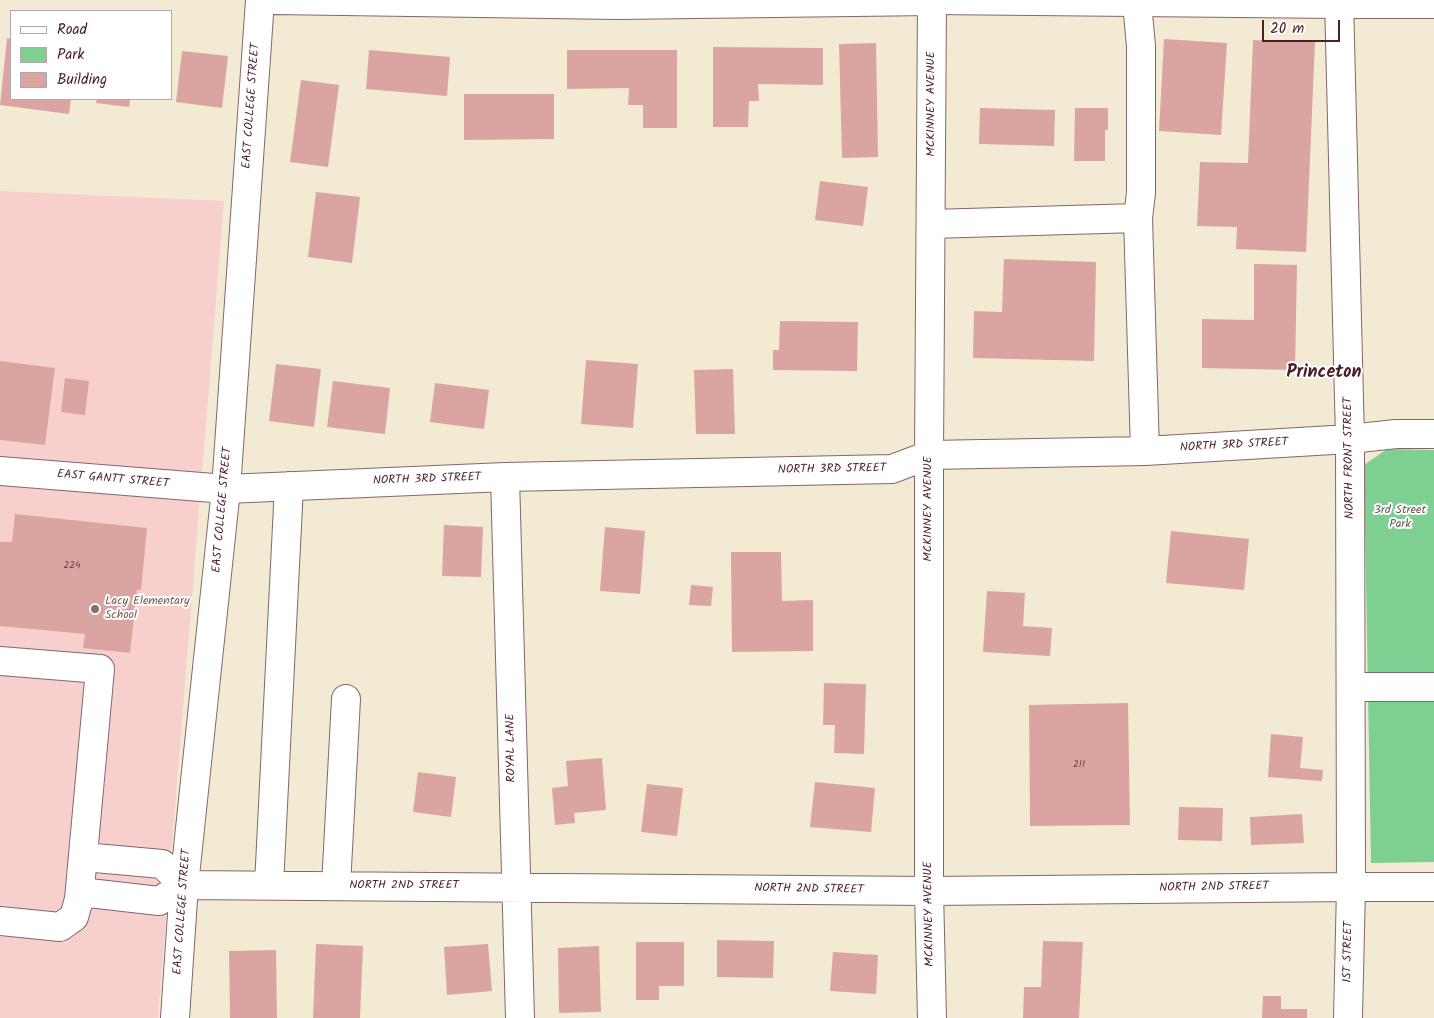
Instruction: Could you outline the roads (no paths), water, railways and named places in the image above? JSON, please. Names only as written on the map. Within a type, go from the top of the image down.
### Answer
[{"type":"street","name":"EAST COLLEGE STREET","points":[[175,1018],[184,884],[226,488],[260,0]]},
{"type":"street","points":[[274,0],[617,2],[932,0],[1434,4]]},
{"type":"street","name":"MCKINNEY AVENUE","points":[[932,0],[929,455],[929,891],[932,1018]]},
{"type":"street","name":"NORTH FRONT STREET","points":[[1339,2],[1350,439],[1351,886]]},
{"type":"street","points":[[1137,3],[1141,46],[1141,193],[1138,218],[1145,451]]},
{"type":"street","points":[[931,224],[1138,218]]},
{"type":"street","name":"NORTH 3RD STREET","points":[[226,488],[505,477],[892,469],[929,455],[1145,451],[1350,439],[1396,434],[1434,434]]},
{"type":"street","name":"EAST GANTT STREET","points":[[0,472],[226,488]]},
{"type":"street","name":"ROYAL LANE","points":[[505,477],[520,1018]]},
{"type":"street","points":[[269,885],[289,486]]},
{"type":"street","points":[[0,661],[100,669],[79,899],[74,917],[60,927],[0,921]]},
{"type":"street","points":[[1350,687],[1434,687]]},
{"type":"street","points":[[336,886],[346,699]]},
{"type":"street","points":[[79,899],[90,893],[159,901],[184,884],[162,864],[96,858],[88,855],[84,848]]},
{"type":"street","name":"NORTH 2ND STREET","points":[[184,884],[929,891],[1351,886],[1434,887]]},
{"type":"street","name":"1ST STREET","points":[[1348,1018],[1351,886]]},
{"type":"place","name":"Lacy Elementary School","points":[[95,609]]},
{"type":"district","name":"Princeton","points":[[1324,374]]},
{"type":"park label","name":"3rd Street Park","points":[[1400,518]]}]
